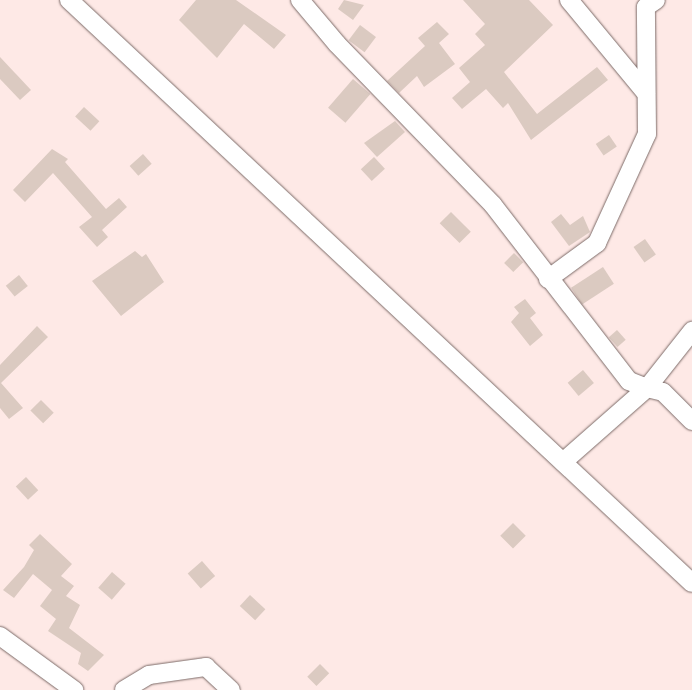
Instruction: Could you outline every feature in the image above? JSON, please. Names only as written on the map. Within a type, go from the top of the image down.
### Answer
[{"type":"street","points":[[69,0],[692,583]]},
{"type":"street","points":[[300,0],[337,44],[493,206],[615,368],[629,382],[663,392],[692,421]]},
{"type":"street","points":[[569,0],[646,93]]},
{"type":"street","points":[[548,279],[597,243],[647,134],[646,6],[656,0]]},
{"type":"street","points":[[563,462],[607,428],[647,388],[692,331]]},
{"type":"street","points":[[0,636],[74,690]]},
{"type":"street","points":[[124,690],[149,674],[206,667],[231,690]]},
{"type":"building","points":[[196,0],[236,0],[286,35],[274,49],[244,24],[217,58],[179,20]]},
{"type":"building","points":[[344,0],[364,5],[353,20],[338,9]]},
{"type":"building","points":[[463,0],[529,0],[553,25],[504,72],[537,114],[597,67],[608,80],[531,140],[508,103],[503,108],[486,89],[462,109],[452,98],[470,82],[459,68],[485,45],[475,34],[485,24]]},
{"type":"building","points":[[437,22],[449,34],[439,43],[455,64],[424,87],[417,76],[399,93],[387,81],[425,46],[418,38]]},
{"type":"building","points":[[360,25],[376,37],[365,52],[349,40]]},
{"type":"building","points":[[0,57],[31,90],[20,100],[0,79]]},
{"type":"building","points":[[353,79],[370,94],[345,123],[328,108]]},
{"type":"building","points":[[84,107],[99,121],[90,131],[75,117]]},
{"type":"building","points":[[395,121],[405,132],[377,157],[364,143]]},
{"type":"building","points":[[609,135],[617,147],[604,156],[596,144]]},
{"type":"building","points":[[52,149],[68,159],[65,162],[106,209],[119,198],[127,207],[102,230],[108,237],[97,247],[79,227],[92,217],[53,173],[25,202],[13,190]]},
{"type":"building","points":[[143,154],[152,164],[138,176],[130,166]]},
{"type":"building","points":[[374,157],[385,169],[372,181],[361,169]]},
{"type":"building","points":[[451,212],[471,232],[459,243],[440,223]]},
{"type":"building","points":[[561,214],[570,225],[583,216],[590,232],[569,246],[551,222]]},
{"type":"building","points":[[645,239],[656,255],[644,263],[634,247]]},
{"type":"building","points":[[135,251],[142,257],[146,254],[164,282],[121,316],[92,281]]},
{"type":"building","points":[[514,253],[523,262],[513,272],[504,263]]},
{"type":"building","points":[[603,267],[614,284],[582,304],[571,288]]},
{"type":"building","points":[[19,275],[28,286],[15,297],[6,286]]},
{"type":"building","points":[[525,299],[536,313],[530,318],[543,335],[530,346],[511,322],[519,313],[514,307]]},
{"type":"building","points":[[37,326],[48,337],[1,383],[23,408],[9,419],[0,408],[0,365]]},
{"type":"building","points":[[617,330],[626,340],[618,347],[609,337]]},
{"type":"building","points":[[583,370],[594,383],[579,396],[568,383]]},
{"type":"building","points":[[41,400],[54,413],[43,423],[30,411]]},
{"type":"building","points":[[26,477],[38,490],[28,500],[16,487]]},
{"type":"building","points":[[513,523],[526,536],[513,548],[500,536]]},
{"type":"building","points":[[40,534],[72,564],[61,576],[74,586],[66,596],[80,605],[69,628],[104,655],[88,671],[78,664],[81,653],[48,631],[56,619],[40,606],[52,590],[33,574],[14,598],[3,590],[24,567],[34,550],[29,545]]},
{"type":"building","points":[[202,561],[215,576],[201,589],[188,573]]},
{"type":"building","points":[[112,572],[126,584],[112,600],[98,588]]},
{"type":"building","points":[[250,595],[265,609],[255,620],[240,606]]},
{"type":"building","points":[[320,664],[329,673],[316,686],[307,677]]}]
